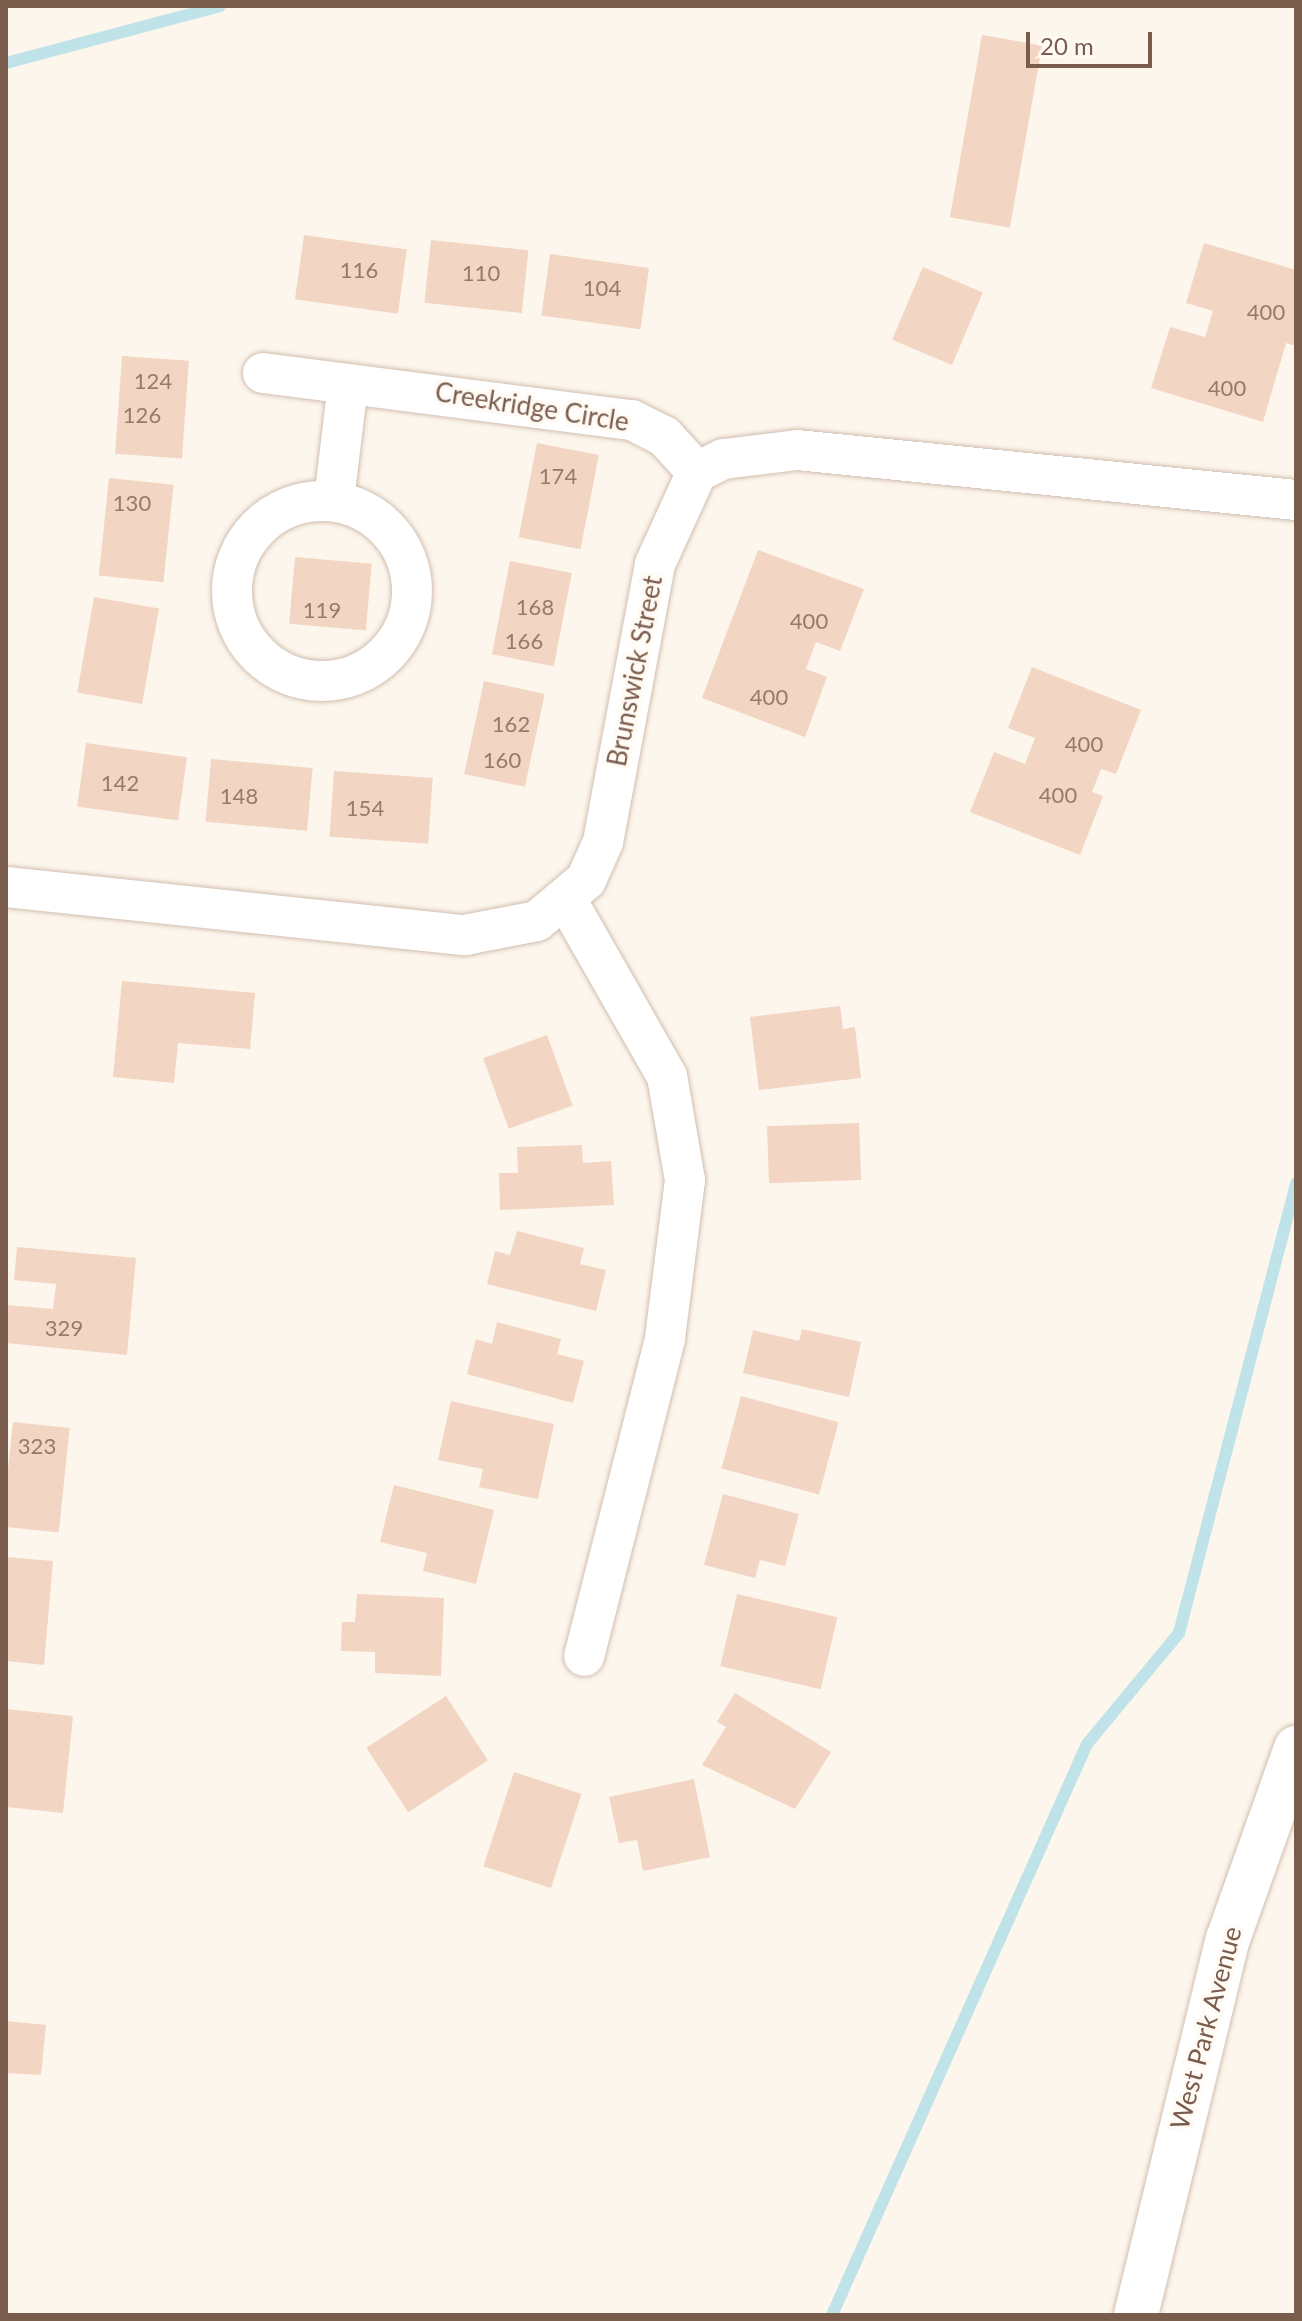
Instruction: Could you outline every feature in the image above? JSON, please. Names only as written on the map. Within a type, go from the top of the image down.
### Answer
[{"type":"main road","name":"West Park Avenue","points":[[1136,2315],[1228,1939],[1296,1748]]},
{"type":"street","name":"Creekridge Circle","points":[[263,373],[632,420],[664,436],[697,472]]},
{"type":"street","points":[[334,500],[348,384]]},
{"type":"street","points":[[697,472],[751,453],[797,450],[1296,500]]},
{"type":"street","name":"Brunswick Street","points":[[567,901],[603,842],[655,564],[697,472]]},
{"type":"street","points":[[334,500],[380,521],[399,541],[413,593],[409,619],[378,663],[354,676],[300,680],[265,661],[240,630],[232,576],[257,528],[304,502],[334,500]]},
{"type":"street","points":[[6,887],[465,935],[505,933],[567,901],[667,1076],[685,1180],[665,1339],[584,1656]]},
{"type":"building","points":[[982,35],[1042,46],[1010,228],[950,217]]},
{"type":"building","points":[[304,235],[407,249],[398,314],[295,299]]},
{"type":"building","points":[[431,240],[528,250],[522,313],[424,303]]},
{"type":"building","points":[[1204,243],[1296,270],[1296,346],[1286,343],[1263,422],[1151,388],[1170,327],[1205,337],[1213,311],[1186,303]]},
{"type":"building","points":[[550,254],[649,268],[640,329],[541,315]]},
{"type":"building","points":[[923,267],[983,292],[952,365],[892,340]]},
{"type":"building","points":[[122,356],[189,361],[182,458],[115,454]]},
{"type":"building","points":[[537,443],[599,455],[581,549],[519,537]]},
{"type":"building","points":[[109,478],[174,485],[163,582],[99,575]]},
{"type":"building","points":[[758,550],[864,589],[840,651],[816,642],[806,669],[827,677],[805,737],[702,698]]},
{"type":"building","points":[[295,557],[372,564],[366,630],[289,624]]},
{"type":"building","points":[[510,561],[572,573],[554,666],[492,654]]},
{"type":"building","points":[[94,597],[159,608],[142,704],[77,693]]},
{"type":"building","points":[[1032,667],[1141,710],[1116,774],[1101,769],[1092,792],[1103,796],[1080,855],[970,812],[994,752],[1025,764],[1035,738],[1008,728]]},
{"type":"building","points":[[484,681],[545,694],[525,787],[464,774]]},
{"type":"building","points":[[86,743],[187,757],[178,821],[77,806]]},
{"type":"building","points":[[211,759],[313,768],[307,831],[206,822]]},
{"type":"building","points":[[334,771],[433,778],[428,844],[329,837]]},
{"type":"building","points":[[122,981],[255,993],[250,1049],[178,1043],[174,1083],[113,1077]]},
{"type":"building","points":[[840,1006],[843,1029],[855,1027],[861,1078],[759,1090],[750,1017]]},
{"type":"building","points":[[547,1035],[573,1105],[509,1129],[483,1058]]},
{"type":"building","points":[[859,1123],[861,1180],[769,1183],[767,1126]]},
{"type":"building","points":[[582,1145],[583,1163],[611,1161],[614,1205],[500,1210],[499,1173],[518,1173],[517,1147]]},
{"type":"building","points":[[517,1231],[584,1248],[580,1264],[606,1270],[596,1311],[487,1284],[495,1251],[510,1255]]},
{"type":"building","points":[[17,1247],[136,1258],[127,1355],[6,1343],[7,1305],[53,1309],[56,1284],[14,1280]]},
{"type":"building","points":[[497,1322],[561,1339],[557,1354],[584,1361],[573,1403],[467,1374],[476,1339],[492,1344]]},
{"type":"building","points":[[802,1329],[861,1342],[849,1397],[743,1373],[753,1330],[799,1341]]},
{"type":"building","points":[[741,1396],[839,1422],[819,1495],[722,1468]]},
{"type":"building","points":[[451,1401],[554,1424],[538,1499],[479,1487],[483,1469],[438,1460]]},
{"type":"building","points":[[13,1422],[70,1428],[59,1532],[6,1527],[6,1489]]},
{"type":"building","points":[[394,1485],[494,1510],[476,1584],[423,1571],[427,1553],[380,1542]]},
{"type":"building","points":[[723,1494],[799,1514],[785,1566],[760,1560],[755,1578],[704,1565]]},
{"type":"building","points":[[6,1557],[53,1561],[44,1665],[6,1661]]},
{"type":"building","points":[[357,1594],[444,1598],[441,1676],[375,1673],[375,1652],[341,1651],[342,1622],[355,1622]]},
{"type":"building","points":[[737,1594],[837,1617],[821,1689],[720,1666]]},
{"type":"building","points":[[735,1693],[831,1752],[795,1809],[702,1765],[726,1727],[717,1722]]},
{"type":"building","points":[[446,1696],[488,1761],[408,1812],[366,1748]]},
{"type":"building","points":[[6,1709],[73,1716],[63,1813],[6,1807]]},
{"type":"building","points":[[514,1772],[582,1794],[551,1888],[483,1866]]},
{"type":"building","points":[[694,1779],[710,1857],[643,1871],[637,1840],[619,1843],[609,1797]]},
{"type":"building","points":[[6,2021],[46,2025],[41,2075],[6,2073]]},
{"type":"waterway","points":[[6,63],[220,6]]},
{"type":"waterway","points":[[832,2315],[1087,1744],[1179,1633],[1296,1183]]}]
